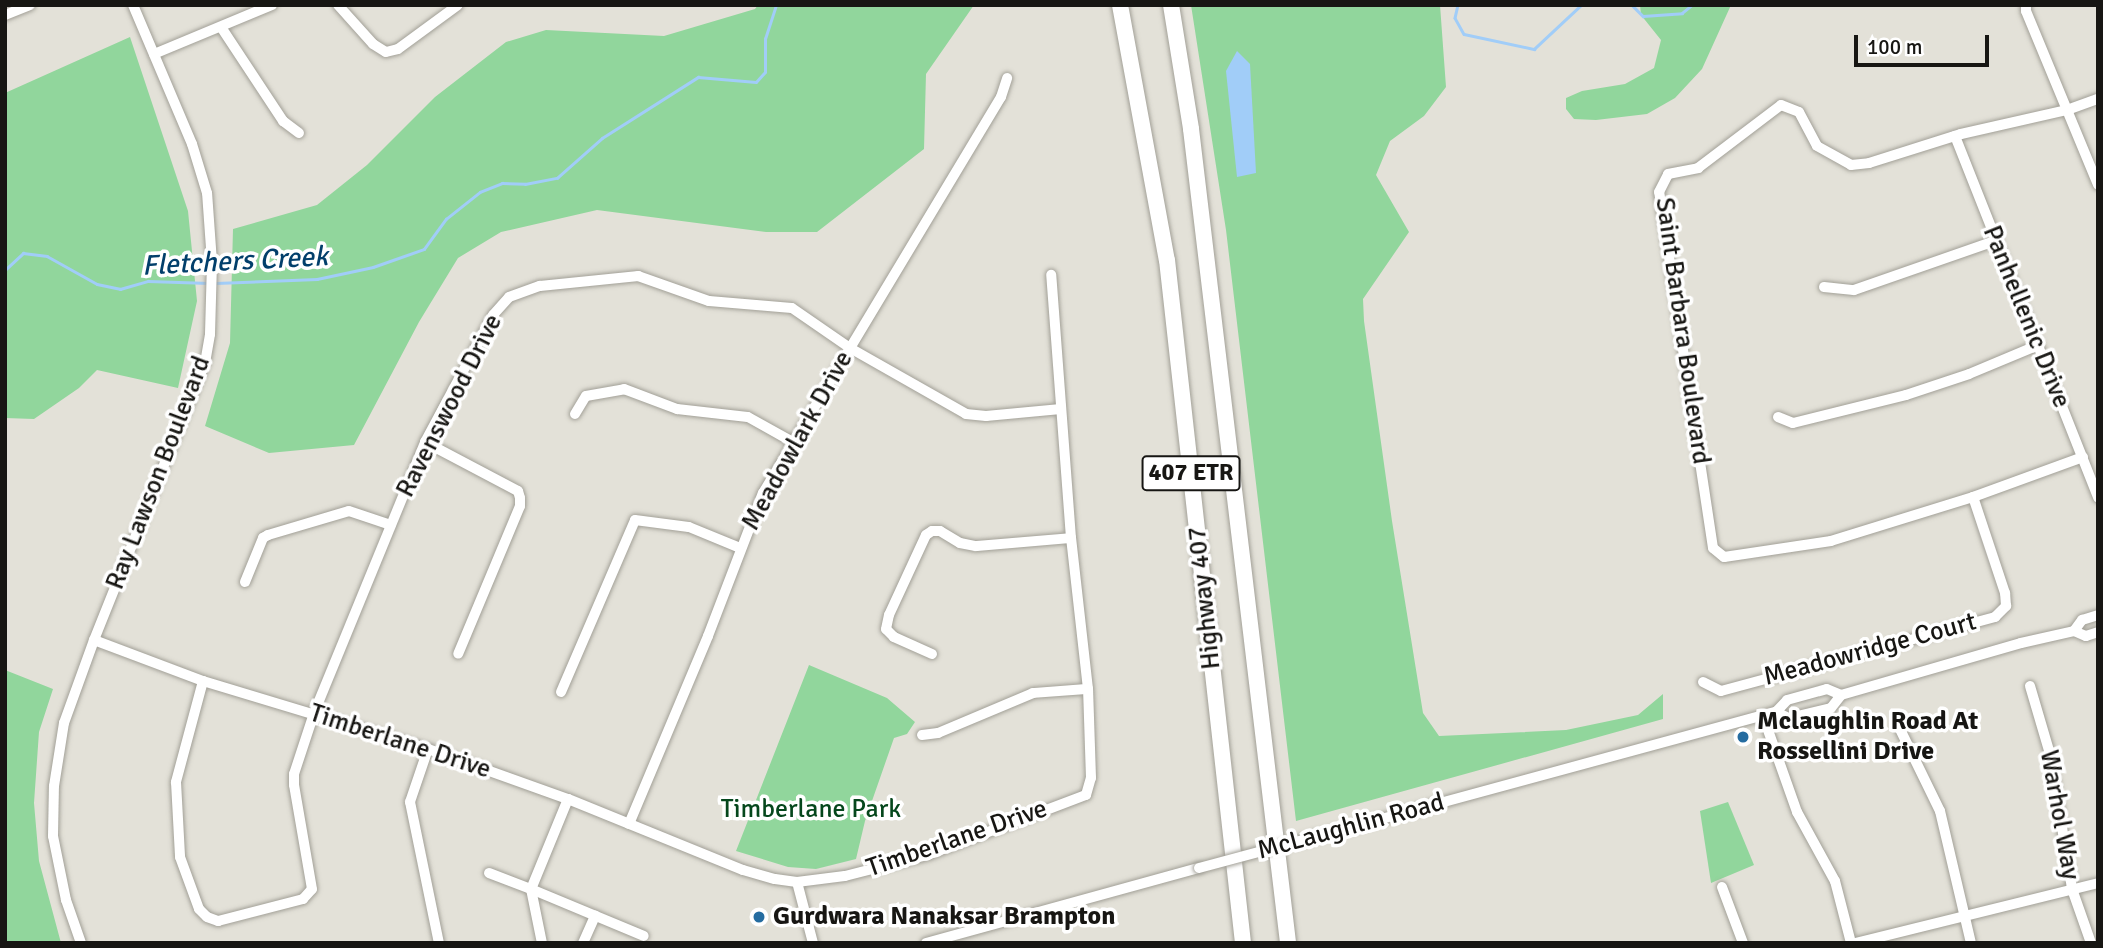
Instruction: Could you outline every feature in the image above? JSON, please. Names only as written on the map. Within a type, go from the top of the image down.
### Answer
[{"type":"highway","name":"Highway 407","points":[[1120,5],[1167,260],[1243,943]]},
{"type":"highway","name":"Highway 407","points":[[1171,5],[1194,156],[1288,943]]},
{"type":"street","points":[[5,15],[30,5]]},
{"type":"street","name":"Ray Lawson Boulevard","points":[[81,943],[65,900],[53,836],[54,786],[64,723],[94,640],[205,363],[211,302],[212,262],[203,179],[133,5]]},
{"type":"street","points":[[154,54],[271,5]]},
{"type":"street","points":[[338,5],[373,44],[386,52],[398,49],[458,5]]},
{"type":"street","points":[[2026,5],[2098,185]]},
{"type":"street","points":[[221,27],[283,121],[299,133]]},
{"type":"street","name":"Meadowlark Drive","points":[[629,824],[708,636],[763,493],[1002,97],[1007,78]]},
{"type":"street","name":"Saint Barbara Boulevard","points":[[2083,457],[1973,498],[1831,541],[1724,557],[1713,548],[1660,192],[1668,174],[1681,169],[1698,168],[1782,105],[1799,112],[1817,146],[1851,165],[1869,163],[1955,136],[2067,110],[2098,99]]},
{"type":"street","name":"Panhellenic Drive","points":[[1955,136],[2098,498]]},
{"type":"street","points":[[1824,287],[1854,290],[1995,241]]},
{"type":"street","name":"Timberlane Drive","points":[[94,640],[203,681],[428,749],[568,799],[743,870],[797,882],[852,875],[927,855],[1086,795],[1091,778],[1087,688],[1071,538],[1051,275]]},
{"type":"street","name":"Ravenswood Drive","points":[[203,681],[176,782],[180,857],[199,909],[207,917],[218,920],[303,899],[312,889],[294,774],[314,713],[425,442],[493,315],[509,297],[540,286],[638,276],[709,301],[792,308],[850,348],[966,414],[1061,409]]},
{"type":"street","points":[[1778,417],[1793,423],[1906,395],[1969,374],[2036,346]]},
{"type":"street","points":[[575,414],[586,396],[624,389],[677,409],[748,417],[793,442]]},
{"type":"street","points":[[425,442],[518,491],[520,498],[520,506],[458,654]]},
{"type":"street","name":"Meadowridge Court","points":[[1703,682],[1721,691],[1995,617],[2006,606],[2005,593],[1973,498]]},
{"type":"street","points":[[245,582],[263,538],[268,535],[349,511],[391,525]]},
{"type":"street","points":[[561,692],[635,520],[689,527],[740,548]]},
{"type":"street","points":[[932,654],[894,637],[886,629],[889,615],[926,535],[932,531],[940,531],[960,542],[976,546],[1071,538]]},
{"type":"street","name":"McLaughlin Road","points":[[2074,631],[2082,620],[2098,615]]},
{"type":"street","name":"McLaughlin Road","points":[[1776,712],[1789,718],[1830,708],[1841,695],[2074,631],[2086,636],[2098,632]]},
{"type":"street","name":"Warhol Way","points":[[2030,686],[2050,754],[2072,889],[2091,943]]},
{"type":"street","points":[[922,735],[938,733],[1033,693],[1087,688]]},
{"type":"street","name":"McLaughlin Road","points":[[926,943],[1763,716],[1776,712],[1787,699],[1827,689],[1841,695]]},
{"type":"street","points":[[1763,716],[1797,812],[1835,881],[1853,943],[2098,883]]},
{"type":"street","points":[[1898,725],[1940,811],[1971,943]]},
{"type":"street","points":[[428,749],[410,802],[439,943]]},
{"type":"street","points":[[542,943],[531,889],[568,799]]},
{"type":"street","points":[[489,873],[644,936]]},
{"type":"street","points":[[797,882],[813,943]]},
{"type":"street","points":[[1723,887],[1743,943]]},
{"type":"street","points":[[583,943],[594,916]]},
{"type":"green space","points":[[758,5],[974,5],[926,74],[924,149],[817,232],[766,232],[597,210],[501,232],[458,258],[419,322],[354,445],[269,453],[205,426],[230,343],[233,229],[317,205],[367,165],[435,97],[506,42],[546,30],[664,36],[755,9]]},
{"type":"green space","points":[[1191,5],[1440,5],[1446,87],[1424,116],[1390,141],[1376,175],[1409,232],[1363,299],[1392,521],[1423,713],[1439,736],[1566,730],[1638,715],[1663,694],[1663,719],[1296,821],[1226,230]]},
{"type":"green space","points":[[1640,5],[1731,5],[1702,69],[1675,98],[1647,114],[1596,120],[1574,119],[1566,109],[1566,98],[1582,91],[1625,84],[1654,68],[1661,40],[1641,15]]},
{"type":"green space","points":[[130,37],[188,211],[197,301],[178,388],[97,370],[79,388],[34,419],[5,418],[5,93]]},
{"type":"green space","name":"Timberlane Park","points":[[809,665],[887,698],[915,722],[907,734],[894,738],[865,821],[856,859],[816,869],[788,867],[736,851]]},
{"type":"green space","points":[[5,670],[53,689],[39,732],[34,803],[39,861],[61,943],[5,943]]},
{"type":"green space","points":[[1728,802],[1754,865],[1711,883],[1700,811]]},
{"type":"water","points":[[1237,51],[1250,64],[1256,173],[1237,177],[1226,71]]},
{"type":"waterway","name":"Fletchers Creek","points":[[216,283],[317,279],[373,267],[424,249],[446,219],[480,192],[502,183],[525,184],[557,178],[602,138],[698,77],[756,82],[765,72],[765,39],[776,5]]},
{"type":"waterway","name":"Fletchers Creek","points":[[1458,5],[1455,18],[1464,34],[1534,49],[1581,5]]},
{"type":"waterway","name":"Fletchers Creek","points":[[1632,5],[1643,16],[1682,13],[1692,5]]},
{"type":"waterway","name":"Fletchers Creek","points":[[5,270],[23,253],[47,256],[97,284],[120,289],[148,281],[209,283]]},
{"type":"place","name":"Mclaughlin Road At Rossellini Drive","points":[[1743,737]]},
{"type":"place","name":"Gurdwara Nanaksar Brampton","points":[[759,917]]}]
